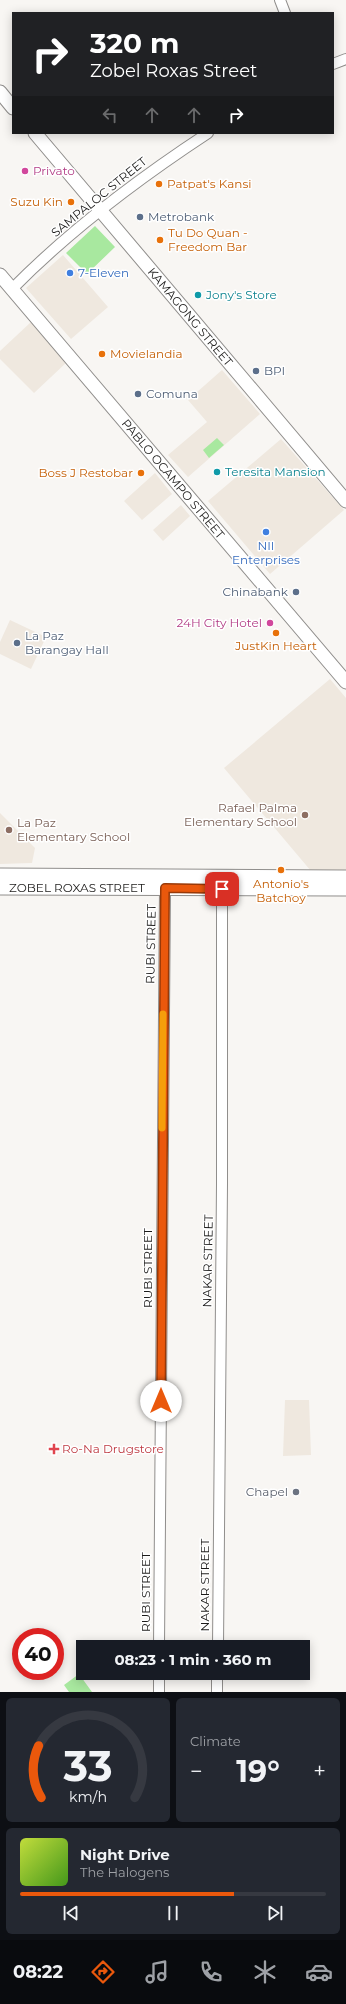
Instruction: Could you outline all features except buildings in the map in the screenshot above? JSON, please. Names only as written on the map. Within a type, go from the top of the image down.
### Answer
[{"type":"main road","points":[[0,92],[12,107]]},
{"type":"main road","name":"KAMAGONG STREET","points":[[36,134],[99,211],[346,501]]},
{"type":"main road","name":"PABLO OCAMPO STREET","points":[[0,275],[346,682]]},
{"type":"main road","name":"ZOBEL ROXAS STREET","points":[[0,875],[222,882],[346,889]]},
{"type":"main road","name":"ZOBEL ROXAS STREET","points":[[0,888],[165,888],[222,882],[346,877]]},
{"type":"street","points":[[280,0],[285,12]]},
{"type":"street","points":[[334,64],[346,59]]},
{"type":"street","name":"SAMPALOC STREET","points":[[12,289],[36,265],[99,211],[140,179],[207,134]]},
{"type":"street","name":"NAKAR STREET","points":[[218,1640],[222,1184],[222,882]]},
{"type":"street","name":"RUBI STREET","points":[[159,1640],[165,888]]},
{"type":"street","points":[[159,1680],[159,1692]]},
{"type":"street","points":[[217,1680],[217,1692]]},
{"type":"shaded area","points":[[63,255],[108,307],[71,339],[26,288]]},
{"type":"shaded area","points":[[31,322],[67,362],[34,393],[0,359],[0,351]]},
{"type":"shaded area","points":[[222,370],[260,414],[188,477],[168,455],[207,422],[188,400]]},
{"type":"shaded area","points":[[281,439],[344,510],[270,574],[208,501]]},
{"type":"shaded area","points":[[155,473],[172,494],[142,520],[124,501]]},
{"type":"shaded area","points":[[181,505],[190,516],[163,541],[153,530]]},
{"type":"shaded area","points":[[10,620],[46,637],[31,669],[0,654],[0,642]]},
{"type":"shaded area","name":"Rafael Palma Elementary School","points":[[330,679],[346,698],[346,871],[311,871],[224,768]]},
{"type":"shaded area","name":"La Paz Elementary School","points":[[0,813],[35,848],[32,863],[0,864]]},
{"type":"shaded area","points":[[285,1400],[309,1400],[311,1455],[283,1456]]},
{"type":"green space","points":[[95,226],[115,247],[87,274],[66,253]]},
{"type":"green space","points":[[217,438],[224,445],[209,458],[203,450]]},
{"type":"green space","points":[[76,1676],[76,1680],[83,1680],[92,1692],[69,1692],[64,1685]]},
{"type":"slow traffic","points":[[162,1128],[163,1014]]},
{"type":"place","name":"Privato","points":[[25,171]]},
{"type":"place","name":"Patpat's Kansi","points":[[159,184]]},
{"type":"place","name":"Suzu Kin","points":[[71,202]]},
{"type":"place","name":"Metrobank","points":[[140,217]]},
{"type":"place","name":"Tu Do Quan - Freedom Bar","points":[[160,240]]},
{"type":"place","name":"7-Eleven","points":[[70,273]]},
{"type":"place","name":"Jony's Store","points":[[198,295]]},
{"type":"place","name":"Movielandia","points":[[102,354]]},
{"type":"place","name":"BPI","points":[[256,371]]},
{"type":"place","name":"Comuna","points":[[138,394]]},
{"type":"place","name":"Teresita Mansion","points":[[217,472]]},
{"type":"place","name":"Boss J Restobar","points":[[141,473]]},
{"type":"place","name":"NII Enterprises","points":[[266,532]]},
{"type":"place","name":"Chinabank","points":[[296,592]]},
{"type":"place","name":"24H City Hotel","points":[[270,623]]},
{"type":"place","name":"JustKin Heart","points":[[276,633]]},
{"type":"place","name":"La Paz Barangay Hall","points":[[17,643]]},
{"type":"place","name":"Rafael Palma Elementary School","points":[[305,815]]},
{"type":"place","name":"La Paz Elementary School","points":[[9,830]]},
{"type":"place","name":"Antonio's Batchoy","points":[[281,870]]},
{"type":"place","name":"Ro-Na Drugstore","points":[[54,1449]]},
{"type":"place","name":"Chapel","points":[[296,1492]]},
{"type":"route","points":[[161,1401],[161,1184],[165,888],[222,889]]}]
